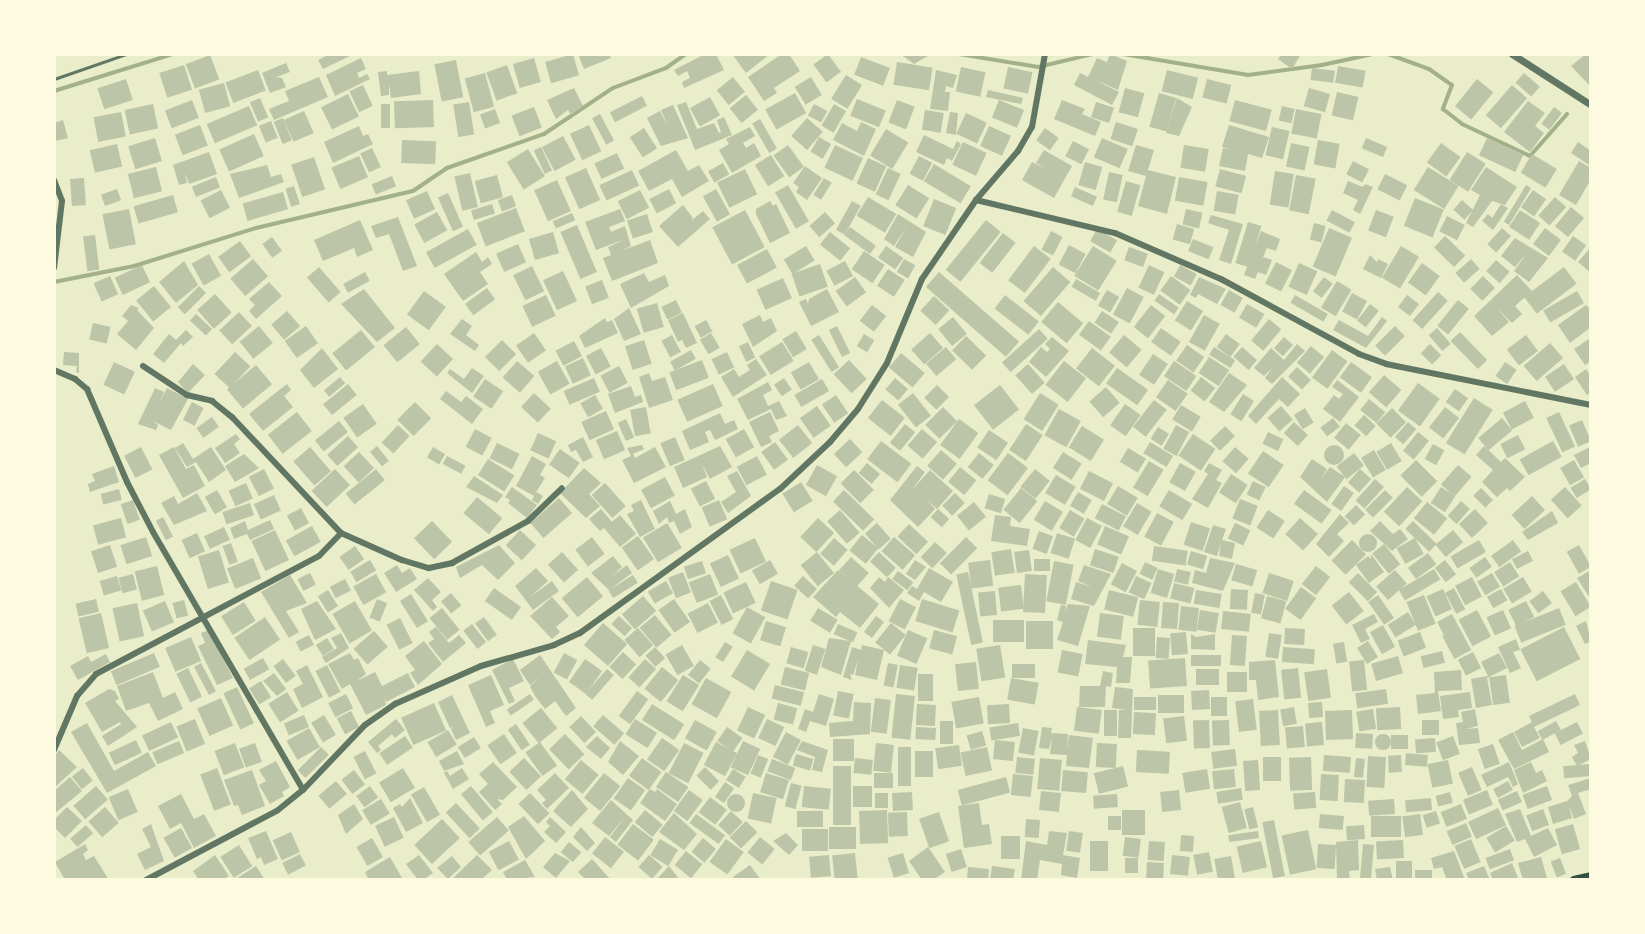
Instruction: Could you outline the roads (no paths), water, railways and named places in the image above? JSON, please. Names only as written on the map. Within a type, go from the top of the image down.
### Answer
[{"type":"main road","points":[[1574,880],[1591,876]]},
{"type":"street","points":[[146,880],[278,810],[303,790],[365,725],[395,704],[481,666],[554,645],[580,633],[780,489],[830,442],[858,409],[887,363],[922,279],[976,200],[1018,151],[1032,127],[1045,54]]},
{"type":"street","points":[[1512,54],[1589,99]]},
{"type":"street","points":[[54,180],[62,201],[54,268]]},
{"type":"street","points":[[976,200],[1115,233],[1221,279],[1359,354],[1386,364],[1591,405]]},
{"type":"street","points":[[143,366],[187,395],[212,401],[232,417],[341,533],[375,551],[415,564],[429,568],[452,563],[528,521],[562,488]]},
{"type":"street","points":[[54,370],[75,379],[87,389],[127,482],[303,790]]},
{"type":"street","points":[[54,750],[77,696],[96,674],[319,556],[341,533]]},
{"type":"lane","points":[[54,79],[126,54]]},
{"type":"waterway","points":[[54,91],[173,54]]},
{"type":"waterway","points":[[54,282],[134,266],[256,228],[413,191],[447,168],[544,134],[613,88],[666,68],[686,54]]},
{"type":"waterway","points":[[959,54],[1038,67],[1093,54]]},
{"type":"waterway","points":[[1123,54],[1248,75],[1373,54]]},
{"type":"waterway","points":[[1388,54],[1429,69],[1452,85],[1443,109],[1462,124],[1530,156],[1567,114]]}]
